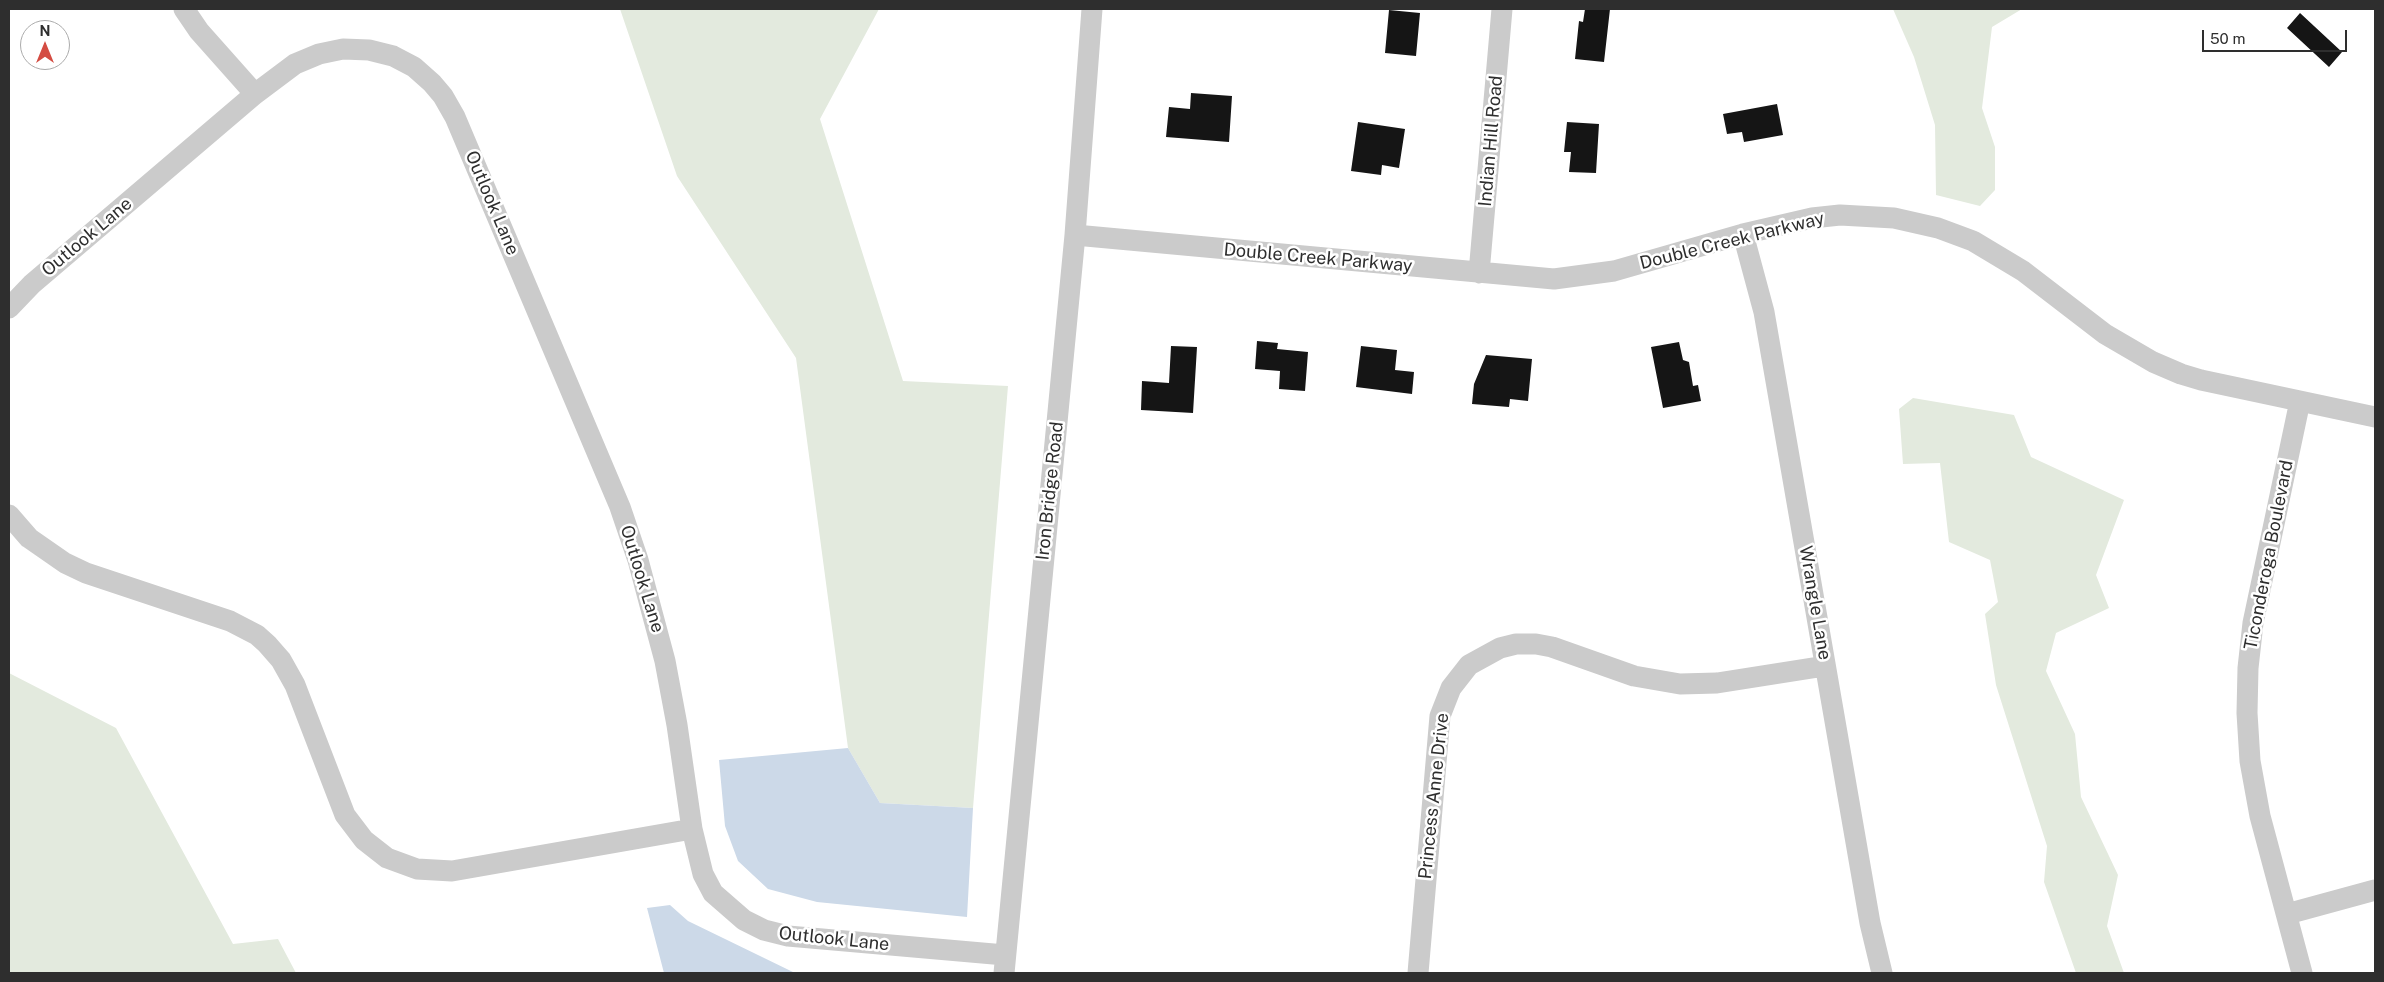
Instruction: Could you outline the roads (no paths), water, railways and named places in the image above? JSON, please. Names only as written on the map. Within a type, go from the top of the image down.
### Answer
[{"type":"street","points":[[184,9],[199,31],[255,94]]},
{"type":"street","name":"Iron Bridge Road","points":[[1004,964],[1075,235],[1092,9]]},
{"type":"street","name":"Indian Hill Road","points":[[1479,273],[1502,9]]},
{"type":"street","name":"Outlook Lane","points":[[9,308],[32,284],[255,94],[295,64],[319,54],[343,49],[369,50],[392,56],[414,67],[432,82],[444,96],[455,117],[589,429],[620,507],[638,560],[666,661],[692,829],[703,874],[713,893],[744,920],[764,930],[1004,964]]},
{"type":"street","name":"Double Creek Parkway","points":[[1075,235],[1554,279],[1614,270],[1743,234],[1812,218],[1840,215],[1894,218],[1938,228],[1973,241],[2003,258],[2105,334],[2153,362],[2201,380],[2375,417]]},
{"type":"street","name":"Wrangle Lane","points":[[1743,234],[1764,312],[1870,923],[1882,973]]},
{"type":"street","name":"Ticonderoga Boulevard","points":[[2300,402],[2253,623],[2248,668],[2247,713],[2250,761],[2260,816],[2302,973]]},
{"type":"street","points":[[9,515],[34,542],[65,563],[86,573],[230,622],[257,635],[267,644],[281,660],[295,685],[345,815],[364,840],[387,858],[416,869],[452,871],[692,829]]},
{"type":"street","name":"Princess Anne Drive","points":[[1418,973],[1440,716],[1451,688],[1469,665],[1500,648],[1516,644],[1536,644],[1552,647],[1634,676],[1680,684],[1717,683],[1825,666]]},
{"type":"street","points":[[2287,914],[2375,890]]},
{"type":"water","points":[[848,748],[880,803],[973,808],[967,917],[817,902],[768,889],[738,861],[725,826],[719,760]]},
{"type":"water","points":[[670,905],[688,921],[795,973],[664,973],[647,908]]}]
